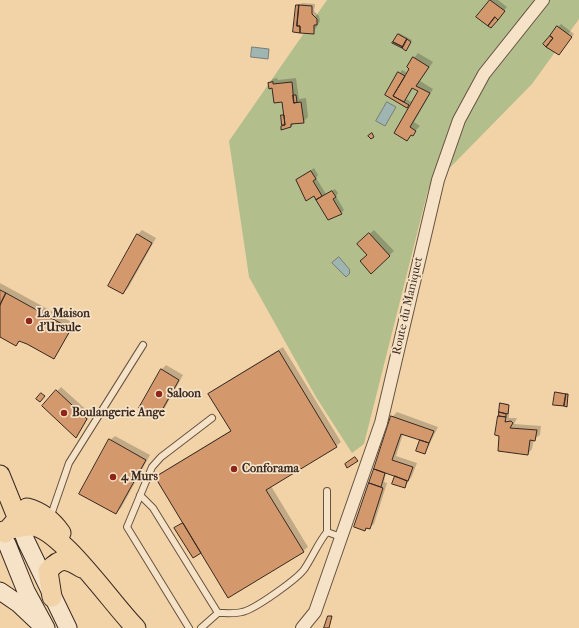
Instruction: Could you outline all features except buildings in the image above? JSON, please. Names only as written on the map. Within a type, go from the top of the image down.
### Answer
[{"type":"main road","points":[[9,518],[39,512],[57,527],[88,572]]},
{"type":"main road","points":[[9,518],[42,529],[52,535],[88,572],[136,628]]},
{"type":"main road","points":[[9,518],[20,544],[52,597],[68,628]]},
{"type":"main road","points":[[9,518],[26,591],[45,628]]},
{"type":"main road","points":[[52,597],[48,571],[52,566],[62,560],[68,560],[88,572]]},
{"type":"main road","points":[[0,591],[19,604],[45,628]]},
{"type":"street","name":"Route du Maniquet","points":[[302,628],[315,612],[381,423],[438,180],[458,120],[484,74],[543,0]]},
{"type":"lane","points":[[49,519],[69,463],[143,345]]},
{"type":"lane","points":[[189,628],[127,527],[152,467],[161,457],[212,418]]},
{"type":"lane","points":[[201,628],[218,613],[242,612],[254,607],[296,577],[304,569],[318,543],[327,532],[327,491]]},
{"type":"lane","points":[[140,495],[153,508],[218,613]]},
{"type":"lane","points":[[327,532],[341,537]]},
{"type":"green space","points":[[327,0],[579,0],[579,19],[532,84],[428,190],[364,444],[352,453],[316,397],[249,277],[229,141]]},
{"type":"water","points":[[252,47],[269,49],[268,59],[251,57]]},
{"type":"water","points":[[387,102],[396,107],[385,126],[376,121]]},
{"type":"water","points":[[339,257],[350,270],[350,273],[346,277],[332,263]]},
{"type":"place","name":"La Maison d'Ursule","points":[[29,321]]},
{"type":"place","name":"Saloon","points":[[159,394]]},
{"type":"place","name":"Boulangerie Ange","points":[[64,413]]},
{"type":"place","name":"Conforama","points":[[234,469]]},
{"type":"place","name":"4 Murs","points":[[113,477]]}]
